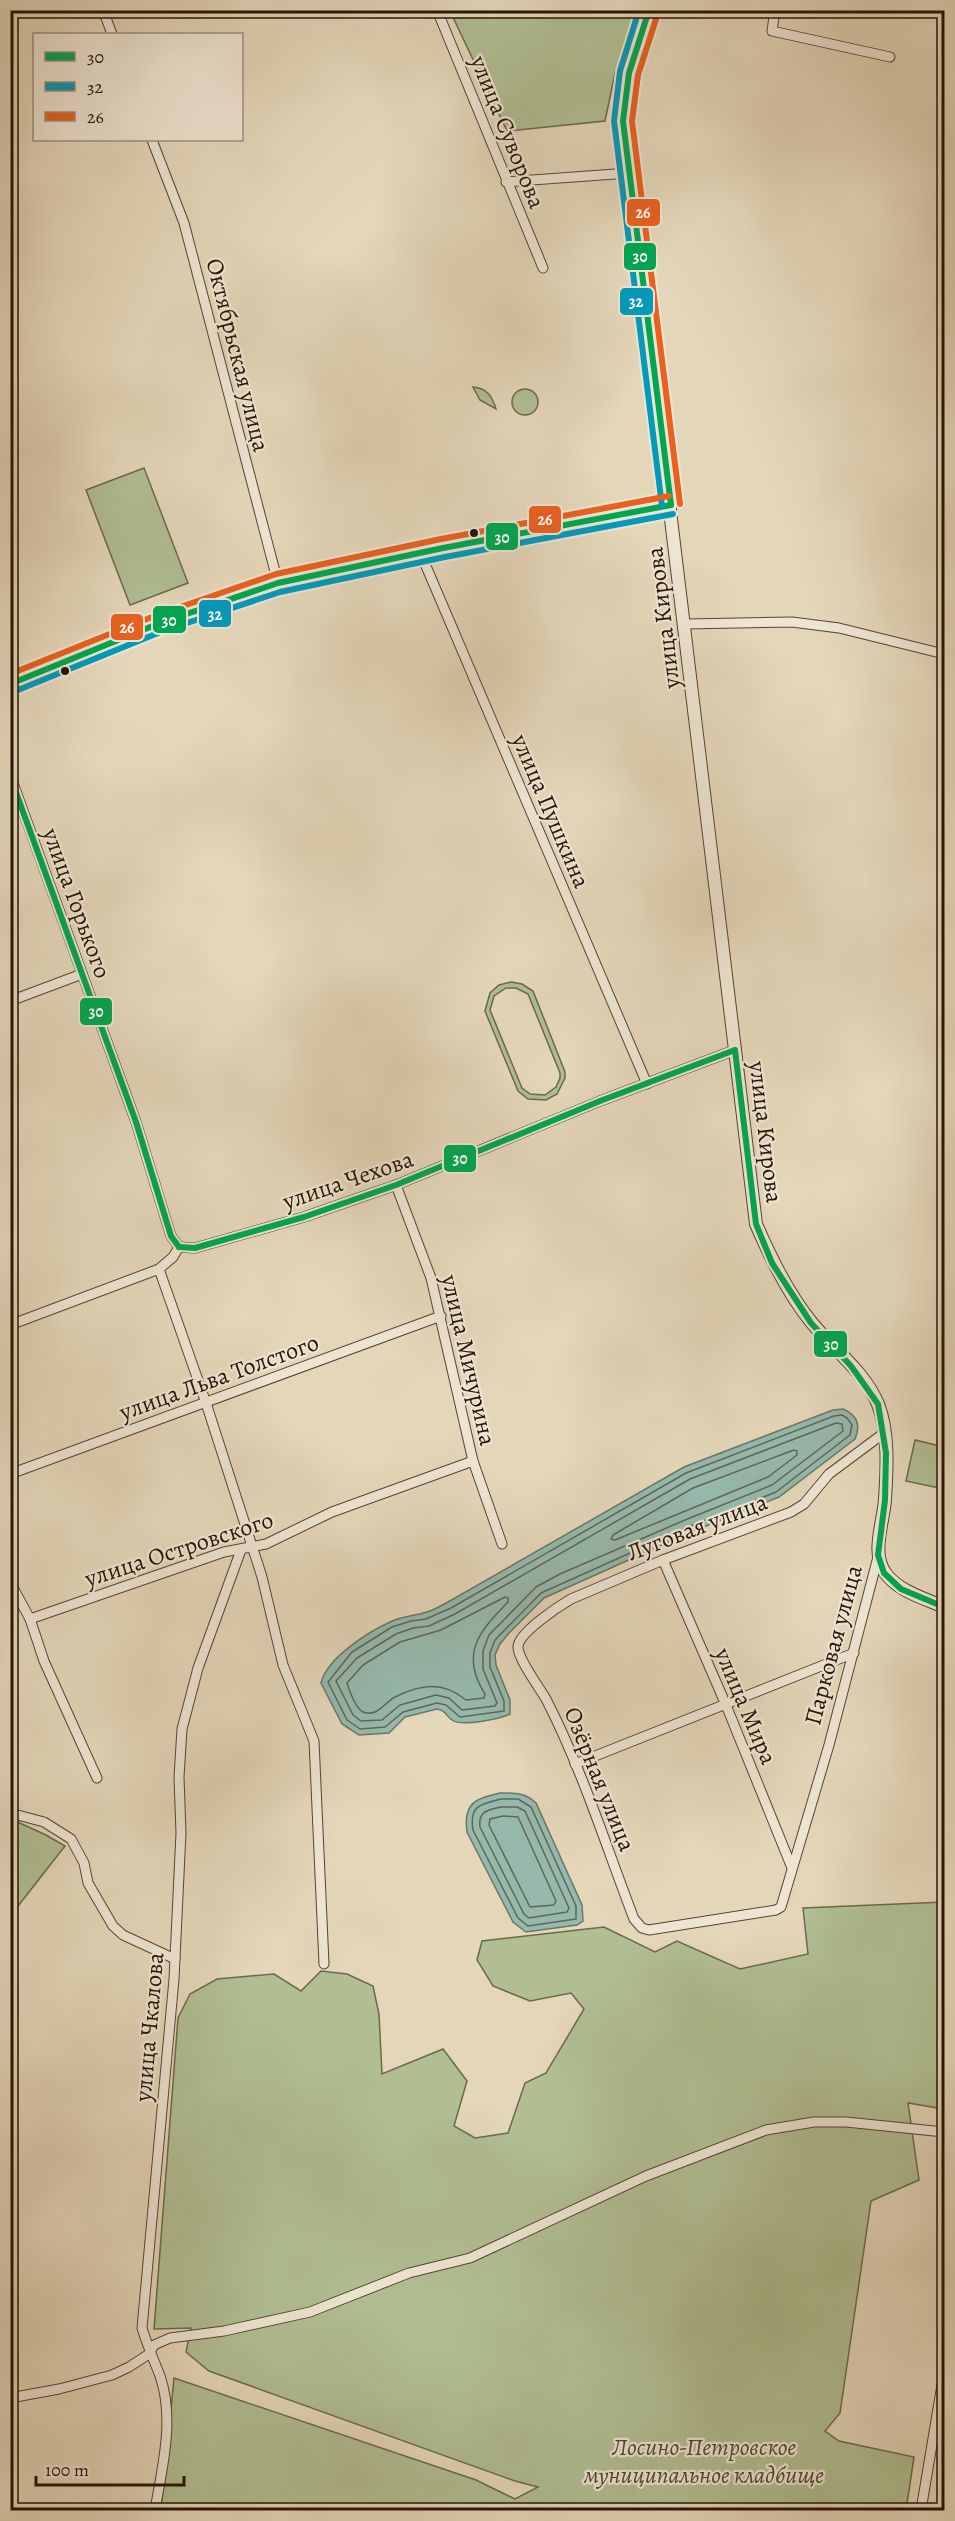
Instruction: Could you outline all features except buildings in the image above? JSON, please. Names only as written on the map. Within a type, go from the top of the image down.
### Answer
[{"type":"street","points":[[103,10],[112,33]]},
{"type":"street","name":"улица Суворова","points":[[437,10],[543,268]]},
{"type":"street","name":"улица Кирова","points":[[650,10],[630,74],[623,121],[756,1224],[772,1263],[811,1323],[869,1389]]},
{"type":"street","points":[[775,10],[772,31],[890,57]]},
{"type":"street","name":"Октябрьская улица","points":[[152,141],[184,223],[278,583]]},
{"type":"street","points":[[506,182],[629,172]]},
{"type":"street","points":[[10,684],[160,623],[278,583],[420,552],[671,505]]},
{"type":"street","name":"улица Пушкина","points":[[420,552],[647,1084]]},
{"type":"street","points":[[685,624],[792,622],[839,628],[945,654]]},
{"type":"street","name":"улица Горького","points":[[10,775],[136,1122],[171,1236],[179,1247]]},
{"type":"street","points":[[10,1001],[82,974]]},
{"type":"street","name":"улица Чехова","points":[[179,1247],[195,1248],[261,1230],[396,1185],[735,1050]]},
{"type":"street","name":"улица Мичурина","points":[[396,1185],[431,1278],[473,1461],[502,1544]]},
{"type":"street","points":[[10,1325],[159,1269],[173,1257],[179,1247]]},
{"type":"street","points":[[159,1269],[206,1403],[262,1577],[283,1665],[314,1741],[324,1964]]},
{"type":"street","name":"улица Льва Толстого","points":[[10,1474],[441,1316]]},
{"type":"street","name":"Парковая улица","points":[[781,1907],[854,1653],[878,1555],[885,1500],[884,1433],[878,1404],[869,1389]]},
{"type":"street","name":"Луговая улица","points":[[518,1646],[524,1635],[560,1605],[663,1560],[791,1512],[804,1504],[829,1474],[884,1433]]},
{"type":"street","name":"улица Островского","points":[[30,1619],[224,1552],[252,1547],[285,1535],[332,1512],[473,1461]]},
{"type":"street","name":"улица Чкалова","points":[[155,2511],[165,2447],[166,2406],[160,2377],[149,2354],[141,2328],[175,1959],[181,1833],[179,1777],[182,1729],[198,1668],[241,1550]]},
{"type":"street","points":[[878,1555],[884,1573],[901,1589],[945,1607]]},
{"type":"street","name":"улица Мира","points":[[663,1560],[726,1705],[792,1868]]},
{"type":"street","points":[[10,1582],[30,1619],[44,1661],[97,1778]]},
{"type":"street","name":"Озёрная улица","points":[[518,1646],[519,1654],[546,1700],[575,1764],[634,1919],[642,1928],[649,1930],[776,1910],[781,1907]]},
{"type":"street","points":[[575,1764],[854,1653]]},
{"type":"street","points":[[10,1814],[44,1822],[71,1839],[84,1863],[88,1883],[113,1926],[123,1935],[175,1959]]},
{"type":"street","points":[[10,2398],[59,2389],[112,2375],[149,2354],[154,2345],[170,2338],[224,2331],[310,2312],[409,2273],[470,2258],[646,2176],[766,2130],[814,2122],[846,2122],[945,2132]]},
{"type":"street","points":[[921,2511],[945,2373]]},
{"type":"green space","points":[[450,11],[632,11],[633,24],[615,73],[605,121],[507,131]]},
{"type":"green space","points":[[473,387],[482,389],[488,394],[496,409],[480,400]]},
{"type":"green space","points":[[525,389],[534,393],[538,402],[534,411],[525,415],[516,411],[512,402],[516,393]]},
{"type":"green space","points":[[144,468],[188,583],[130,605],[86,490]]},
{"type":"green space","points":[[511,982],[522,984],[533,991],[565,1072],[565,1078],[557,1094],[546,1100],[528,1099],[518,1091],[485,1011],[490,993],[499,985]],"holes":[[[506,988],[516,988],[528,994],[560,1073],[556,1087],[545,1095],[530,1094],[522,1088],[490,1010],[494,996]]]},
{"type":"green space","points":[[942,1410],[944,1411],[944,1489],[906,1481],[915,1440],[940,1446]]},
{"type":"green space","points":[[11,1819],[65,1846],[11,1915]]},
{"type":"green space","name":"Лосино-Петровское муниципальное кладбище","points":[[944,1902],[944,2109],[908,2103],[919,2180],[871,2201],[840,2413],[825,2431],[839,2441],[914,2457],[906,2510],[161,2510],[174,2378],[476,2480],[515,2499],[538,2487],[515,2481],[209,2371],[186,2352],[191,2328],[154,2329],[178,2018],[190,1994],[217,1979],[274,1974],[301,1991],[321,1971],[347,1974],[373,1986],[379,2014],[382,2074],[443,2049],[467,2081],[454,2126],[475,2138],[508,2133],[525,2083],[546,2073],[584,2009],[571,1993],[530,2001],[493,1986],[477,1960],[482,1941],[604,1927],[655,1952],[677,1941],[740,1969],[808,1954],[803,1908]]},
{"type":"water","points":[[843,1409],[855,1417],[858,1429],[855,1439],[779,1497],[691,1532],[544,1598],[509,1633],[495,1655],[496,1665],[510,1700],[510,1714],[490,1720],[464,1723],[452,1720],[437,1709],[405,1717],[389,1733],[359,1735],[342,1724],[321,1683],[331,1664],[371,1632],[395,1620],[427,1612],[440,1606],[684,1467],[833,1410]]},
{"type":"water","points":[[500,1793],[523,1795],[536,1803],[582,1905],[583,1921],[577,1925],[526,1932],[513,1922],[467,1832],[466,1822],[469,1808],[478,1800]]},
{"type":"transit line","name":"32","points":[[639,10],[620,71],[614,121],[662,506]]},
{"type":"transit line","name":"30","points":[[649,10],[629,73],[623,121],[671,505]]},
{"type":"transit line","name":"26","points":[[658,13],[638,75],[632,121],[680,504]]},
{"type":"transit line","name":"26","points":[[10,674],[157,615],[276,574],[441,539],[669,496]]},
{"type":"transit line","name":"30","points":[[10,684],[160,623],[278,583],[443,548],[671,505]]},
{"type":"transit line","name":"32","points":[[13,692],[163,631],[280,592],[445,557],[673,514]]},
{"type":"transit line","name":"30","points":[[10,776],[136,1122],[171,1236],[179,1247]]},
{"type":"transit line","name":"30","points":[[735,1050],[756,1224],[772,1263],[811,1323],[851,1366],[878,1404],[886,1453],[885,1500],[878,1555],[884,1573],[901,1589],[944,1607]]},
{"type":"transit line","name":"30","points":[[179,1247],[195,1248],[304,1217],[396,1185],[600,1101],[735,1050]]}]
